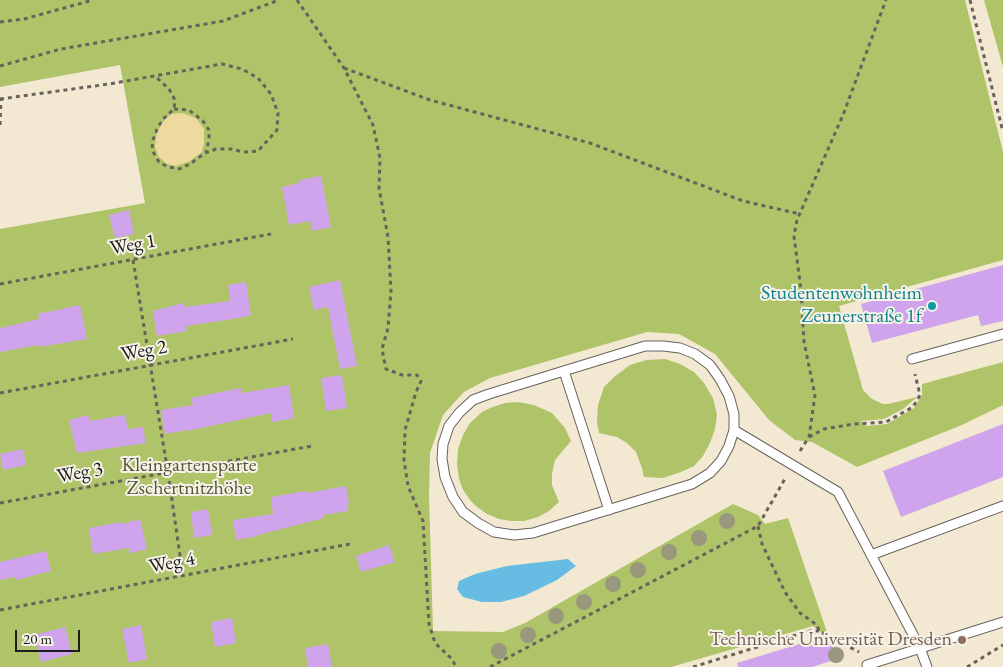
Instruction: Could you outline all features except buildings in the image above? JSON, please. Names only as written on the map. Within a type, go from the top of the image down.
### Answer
[{"type":"lane","points":[[912,359],[1003,334]]},
{"type":"lane","points":[[645,346],[680,348],[695,354],[710,364],[728,396],[734,414],[734,430],[729,446],[720,461],[710,473],[692,484],[533,534],[514,535],[494,532],[463,512],[453,497],[445,477],[442,459],[442,444],[449,426],[473,400],[645,346]]},
{"type":"lane","points":[[564,371],[610,510]]},
{"type":"lane","points":[[734,430],[838,492],[920,648],[927,667]]},
{"type":"lane","points":[[871,555],[1003,506]]},
{"type":"lane","points":[[867,666],[1003,622]]},
{"type":"path","points":[[0,22],[24,19],[93,0]]},
{"type":"path","points":[[0,66],[61,49],[223,21],[279,0]]},
{"type":"path","points":[[297,0],[344,68],[373,125],[380,158],[379,188],[388,237],[391,291],[388,328],[382,350],[386,369],[402,375],[417,375],[421,381],[405,430],[404,460],[408,486],[423,521],[429,624],[435,643],[452,659],[456,667]]},
{"type":"path","points":[[802,448],[809,437],[815,395],[804,342],[801,290],[794,236],[797,220],[843,115],[886,0]]},
{"type":"path","points":[[970,0],[1003,132]]},
{"type":"path","points":[[0,125],[0,99],[222,64],[242,69],[258,78],[271,94],[278,113],[277,130],[258,151],[216,150],[205,153],[190,164],[179,169],[168,167],[159,162],[152,150],[153,140],[156,129],[174,109],[175,100],[170,89],[155,76]]},
{"type":"path","points":[[344,68],[430,100],[590,143],[743,201],[800,214]]},
{"type":"path","points":[[174,109],[189,110],[203,121],[209,130],[209,140],[205,153]]},
{"type":"path","name":"Weg 1","points":[[0,284],[271,234]]},
{"type":"path","points":[[133,260],[183,576]]},
{"type":"path","name":"Weg 2","points":[[0,393],[293,339]]},
{"type":"path","points":[[809,437],[824,429],[854,424],[886,422],[913,407],[920,395],[912,359]]},
{"type":"path","name":"Weg 3","points":[[0,503],[312,446]]},
{"type":"path","points":[[490,667],[758,526],[785,478]]},
{"type":"path","points":[[758,526],[762,544],[785,592],[800,613],[817,625],[819,631]]},
{"type":"path","name":"Weg 4","points":[[0,610],[350,544]]},
{"type":"path","points":[[693,667],[810,631],[819,631],[864,655]]},
{"type":"path","points":[[966,667],[1003,645]]},
{"type":"green space","name":"Kleingartensparte Zschertnitzhöhe","points":[[0,0],[965,0],[1003,152],[1003,260],[839,306],[863,390],[872,399],[883,404],[917,397],[903,409],[884,419],[861,421],[866,426],[887,424],[914,408],[922,395],[922,384],[1003,362],[1003,405],[962,425],[857,467],[812,442],[795,440],[769,420],[715,354],[679,334],[647,332],[490,378],[464,392],[443,415],[430,453],[429,495],[433,631],[503,632],[525,623],[733,504],[758,515],[765,524],[788,518],[827,632],[823,634],[813,626],[671,667],[0,667],[0,229],[145,203],[120,65],[0,87]]},
{"type":"green space","points":[[984,0],[1003,0],[1003,67]]},
{"type":"green space","points":[[665,359],[680,364],[694,372],[704,383],[713,398],[717,415],[715,429],[703,456],[694,466],[663,478],[644,477],[636,452],[627,443],[617,437],[599,433],[597,423],[598,405],[604,387],[630,365],[646,360]]},
{"type":"green space","points":[[518,402],[534,405],[552,413],[565,428],[571,441],[555,460],[552,474],[552,485],[559,502],[549,511],[538,517],[524,521],[511,521],[487,514],[470,500],[463,490],[459,479],[457,464],[458,449],[470,423],[482,412],[490,408],[505,403]]},
{"type":"sand","points":[[182,113],[196,118],[204,129],[204,143],[202,152],[190,161],[176,166],[167,164],[158,156],[155,146],[156,136],[161,124],[171,114]]},
{"type":"water","points":[[568,559],[576,566],[557,580],[524,596],[501,602],[482,602],[463,597],[457,589],[459,581],[475,574],[507,566]]},
{"type":"place","name":"Studentenwohnheim Zeunerstraße 1f","points":[[932,306]]},
{"type":"place","name":"Technische Universität Dresden","points":[[962,640]]}]
